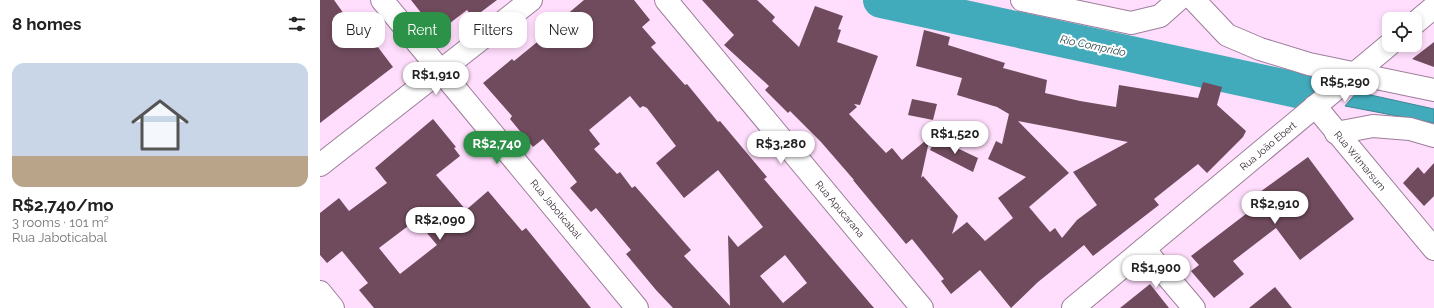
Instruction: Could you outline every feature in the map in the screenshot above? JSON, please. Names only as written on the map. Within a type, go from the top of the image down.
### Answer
[{"type":"street","name":"Rua Jaboticabal","points":[[382,0],[637,308]]},
{"type":"street","points":[[320,165],[531,0]]},
{"type":"street","name":"Rua Apucarana","points":[[666,0],[922,308]]},
{"type":"street","points":[[1022,0],[1131,23],[1160,16],[1178,0]]},
{"type":"street","points":[[1194,0],[1227,35],[1260,49],[1309,64],[1434,90]]},
{"type":"street","points":[[1422,17],[1434,7]]},
{"type":"street","name":"Rua João Ebert","points":[[1073,308],[1382,51]]},
{"type":"street","points":[[1309,64],[1316,77],[1318,92],[1315,106]]},
{"type":"street","name":"Rua Witmarsum","points":[[1315,106],[1434,249]]},
{"type":"street","points":[[1336,133],[1373,126],[1410,129],[1434,136]]},
{"type":"street","points":[[1144,249],[1194,308]]},
{"type":"street","points":[[320,292],[334,308]]},
{"type":"water","points":[[1357,92],[1434,109],[1434,123],[1345,106]]},
{"type":"building","points":[[320,0],[334,0],[343,12],[332,12],[332,48],[379,48],[393,67],[320,123]]},
{"type":"building","points":[[411,0],[497,0],[481,12],[468,12],[467,10],[464,12],[459,12],[459,16],[451,22],[451,12],[420,12]]},
{"type":"building","points":[[584,0],[634,0],[650,20],[642,27],[656,43],[651,47],[685,85],[687,84],[718,122],[720,121],[767,177],[764,179],[874,308],[673,308],[626,254],[631,250],[596,208],[591,212],[570,188],[577,182],[543,139],[533,147],[510,119],[512,116],[483,83],[512,59],[514,61],[535,44],[535,48],[593,48],[593,12],[570,12]],"holes":[[[630,96],[640,108],[643,106],[647,108],[676,146],[656,163],[684,198],[718,170],[763,227],[738,247],[728,235],[730,306],[684,256],[691,250],[635,186],[632,188],[620,172],[617,174],[594,149],[600,144],[589,130]],[[785,255],[807,283],[783,303],[760,276]]]},
{"type":"building","points":[[702,0],[757,0],[775,17],[772,21],[799,47],[815,6],[843,16],[838,29],[841,30],[837,42],[878,56],[860,105],[854,104],[857,107],[849,114],[886,153],[892,148],[902,160],[930,137],[921,178],[923,176],[958,216],[952,234],[967,222],[985,241],[1013,218],[998,198],[1026,177],[988,159],[996,141],[1002,144],[1009,114],[997,107],[957,95],[962,78],[916,66],[924,30],[950,37],[948,45],[1005,63],[1003,68],[1047,80],[1045,93],[1080,101],[1116,107],[1119,85],[1198,98],[1203,82],[1222,87],[1217,105],[1246,131],[1243,137],[1207,173],[1198,164],[1154,199],[1159,205],[1093,256],[1084,245],[1038,282],[1011,308],[980,270],[951,294],[941,281],[944,279],[912,239],[906,244],[821,142],[790,111],[788,113],[765,90],[769,86],[724,45],[734,35]],"holes":[[[1018,121],[1128,142],[1073,172],[1097,205],[1077,220],[1062,238],[1055,228],[1050,232],[1029,207],[1069,173]]]},
{"type":"building","points":[[1434,42],[1434,67],[1412,59]]},
{"type":"building","points":[[912,99],[937,104],[933,120],[908,115]]},
{"type":"building","points":[[433,119],[456,147],[454,148],[460,156],[436,175],[466,210],[488,191],[522,231],[526,228],[591,308],[374,308],[359,290],[368,283],[342,251],[327,263],[320,255],[320,213],[339,198],[349,211],[387,183],[375,168]],"holes":[[[416,220],[437,245],[400,274],[379,248]]]},
{"type":"building","points":[[936,138],[978,158],[973,172],[930,150]]},
{"type":"building","points":[[1308,157],[1354,219],[1300,260],[1276,228],[1233,261],[1244,274],[1214,298],[1191,271],[1199,265],[1191,256],[1259,204],[1253,197]]},
{"type":"building","points":[[1434,163],[1434,196],[1424,206],[1403,183],[1418,167],[1424,174]]},
{"type":"building","points":[[1150,284],[1169,308],[1120,308]]},
{"type":"building","points":[[1275,287],[1292,308],[1249,308]]},
{"type":"waterway","name":"Rio Comprido","points":[[881,0],[1306,92]]}]
